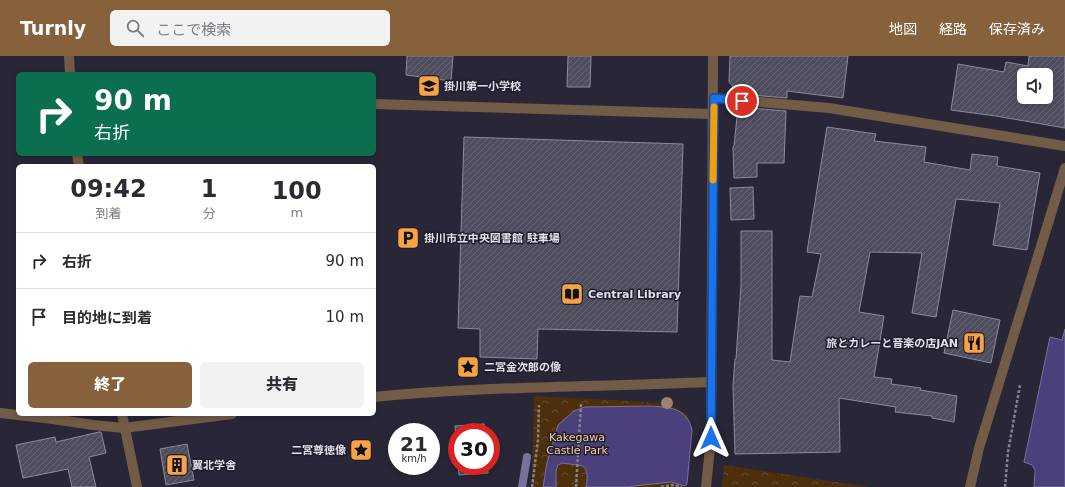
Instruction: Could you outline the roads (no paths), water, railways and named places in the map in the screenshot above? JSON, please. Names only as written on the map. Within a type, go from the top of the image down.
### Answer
[{"type":"street","points":[[69,56],[70,72]]},
{"type":"street","points":[[706,487],[711,438],[710,382],[714,98],[713,56]]},
{"type":"street","points":[[714,98],[829,108],[1065,146]]},
{"type":"street","points":[[376,104],[713,114]]},
{"type":"street","points":[[970,487],[979,448],[1065,168]]},
{"type":"street","points":[[376,397],[411,393],[539,386],[710,382]]},
{"type":"street","points":[[0,413],[16,415]]},
{"type":"street","points":[[26,416],[124,428],[217,416]]},
{"type":"street","points":[[122,416],[137,487]]},
{"type":"waterway","points":[[522,487],[527,457]]},
{"type":"place","name":"掛川第一小学校","points":[[429,86]]},
{"type":"place","name":"掛川市立中央図書館 駐車場","points":[[408,238]]},
{"type":"place","name":"Central Library","points":[[572,294]]},
{"type":"place","name":"旅とカレーと音楽の店JAN","points":[[974,343]]},
{"type":"place","name":"二宮金次郎の像","points":[[468,367]]},
{"type":"place","name":"二宮尊徳像","points":[[361,450]]},
{"type":"place","name":"翼北学舎","points":[[177,465]]},
{"type":"park label","name":"Kakegawa Castle Park","points":[[577,443]]}]
